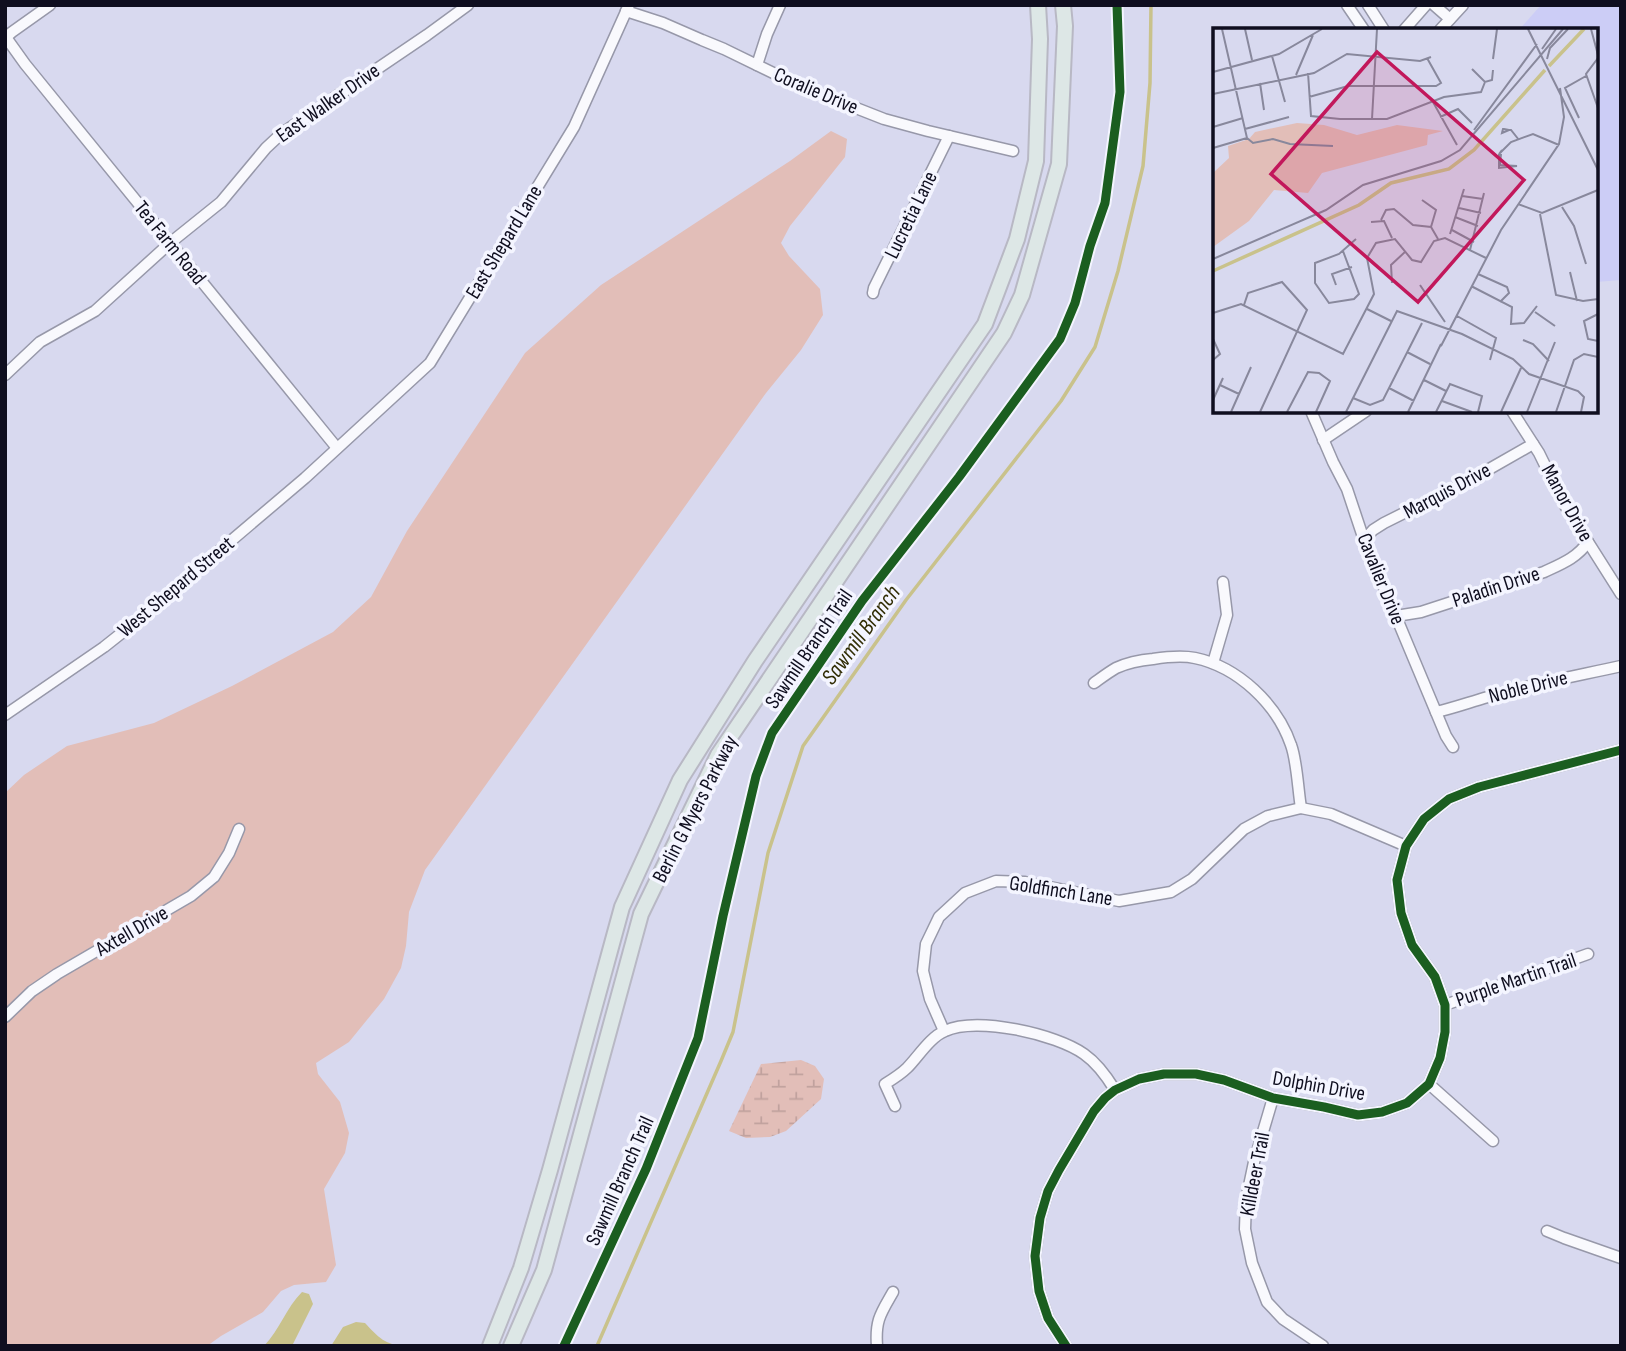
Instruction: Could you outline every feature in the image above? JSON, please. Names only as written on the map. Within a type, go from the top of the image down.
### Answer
[{"type":"main road","name":"Berlin G Myers Parkway","points":[[490,1346],[521,1268],[622,907],[680,780],[755,661],[985,324],[1017,239],[1036,161],[1040,39],[1038,5]]},
{"type":"main road","name":"Berlin G Myers Parkway","points":[[511,1346],[544,1270],[641,914],[718,755],[1004,333],[1022,295],[1059,164],[1065,26],[1063,5]]},
{"type":"main road","points":[[985,324],[1004,333]]},
{"type":"street","points":[[6,37],[50,5]]},
{"type":"street","name":"East Walker Drive","points":[[5,375],[40,342],[96,311],[170,243],[221,202],[281,134],[468,5]]},
{"type":"street","points":[[757,65],[780,5]]},
{"type":"street","points":[[1347,5],[1363,28]]},
{"type":"street","points":[[1368,5],[1383,28]]},
{"type":"street","points":[[1406,28],[1426,5]]},
{"type":"street","points":[[1434,5],[1450,19]]},
{"type":"street","points":[[1442,28],[1462,5]]},
{"type":"street","name":"Coralie Drive","points":[[628,8],[724,49],[827,98],[884,119],[1013,151]]},
{"type":"street","name":"East Shepard Lane","points":[[337,448],[430,363],[574,127],[628,8]]},
{"type":"street","name":"Tea Farm Road","points":[[6,37],[25,64],[337,448]]},
{"type":"street","name":"Lucretia Lane","points":[[873,293],[949,136]]},
{"type":"street","name":"Cavalier Drive","points":[[1312,413],[1347,489],[1364,540],[1452,747]]},
{"type":"street","points":[[1323,440],[1363,413]]},
{"type":"street","name":"Manor Drive","points":[[1514,413],[1548,470],[1564,504],[1621,594]]},
{"type":"street","name":"Marquis Drive","points":[[1364,540],[1384,523],[1470,480],[1533,444]]},
{"type":"street","name":"West Shepard Street","points":[[5,715],[133,624],[337,448]]},
{"type":"street","name":"Paladin Drive","points":[[1396,615],[1421,612],[1544,572],[1578,554],[1588,542]]},
{"type":"street","points":[[1213,663],[1227,615],[1223,582]]},
{"type":"street","points":[[1094,683],[1116,668],[1142,660],[1170,657],[1193,657],[1213,663],[1237,676],[1260,696],[1280,721],[1292,747],[1301,808]]},
{"type":"street","name":"Noble Drive","points":[[1436,712],[1525,687],[1621,666]]},
{"type":"street","points":[[1493,1141],[1429,1084],[1440,1058],[1445,1032],[1445,1004],[1435,977],[1412,945],[1401,913],[1397,880],[1406,846],[1424,819],[1449,799],[1479,787],[1621,750]]},
{"type":"street","name":"Goldfinch Lane","points":[[944,1031],[930,999],[923,971],[926,944],[939,917],[965,893],[996,881],[1025,882],[1119,901],[1171,892],[1192,879],[1244,829],[1268,816],[1301,808],[1331,814],[1406,846]]},
{"type":"street","name":"Axtell Drive","points":[[5,1017],[32,992],[58,974],[191,896],[214,877],[240,829]]},
{"type":"street","name":"Purple Martin Trail","points":[[1445,1004],[1588,954]]},
{"type":"street","points":[[895,1106],[886,1084],[906,1070],[921,1051],[944,1031],[971,1025],[995,1025],[1060,1041],[1086,1055],[1115,1090]]},
{"type":"street","name":"Dolphin Drive","points":[[1066,1346],[1048,1318],[1039,1291],[1035,1256],[1040,1217],[1048,1191],[1064,1160],[1094,1111],[1115,1090],[1139,1079],[1164,1074],[1196,1074],[1224,1080],[1273,1098],[1358,1115],[1381,1112],[1407,1103],[1429,1084]]},
{"type":"street","name":"Killdeer Trail","points":[[1273,1098],[1246,1200],[1247,1241],[1252,1264],[1267,1302],[1283,1319],[1323,1346]]},
{"type":"street","points":[[1547,1231],[1621,1258]]},
{"type":"street","points":[[877,1346],[878,1318],[893,1292]]},
{"type":"shaded area","points":[[1541,5],[1621,5],[1621,280],[1598,282],[1598,28],[1521,28]]},
{"type":"shaded area","points":[[302,1292],[309,1294],[313,1304],[292,1346],[264,1346],[292,1305]]},
{"type":"shaded area","points":[[356,1322],[365,1323],[387,1342],[405,1346],[331,1346],[343,1327]]},
{"type":"green space","points":[[831,131],[847,139],[845,157],[790,226],[781,243],[789,256],[820,289],[823,315],[801,350],[766,393],[425,870],[409,912],[401,968],[384,999],[349,1042],[316,1063],[318,1074],[340,1102],[349,1133],[345,1153],[324,1189],[336,1265],[326,1282],[294,1285],[281,1291],[263,1312],[207,1346],[5,1346],[5,793],[24,775],[67,746],[154,723],[232,686],[333,632],[371,597],[407,531],[525,353],[601,285],[790,161]]},
{"type":"green space","points":[[801,1060],[815,1066],[824,1079],[821,1099],[786,1131],[770,1137],[746,1138],[729,1131],[761,1064]]},
{"type":"waterway","name":"Sawmill Branch","points":[[597,1346],[733,1032],[768,853],[803,746],[906,600],[1061,401],[1095,347],[1118,271],[1143,166],[1150,83],[1151,5]]},
{"type":"cycle path","name":"Sawmill Branch Trail","points":[[564,1346],[646,1169],[698,1038],[756,776],[772,733],[862,601],[959,477],[1060,339],[1075,303],[1105,203],[1120,92],[1117,5]]},
{"type":"cycle path","points":[[1066,1346],[1048,1318],[1039,1291],[1035,1256],[1040,1218],[1048,1191],[1059,1170],[1094,1111],[1105,1098],[1115,1090],[1139,1079],[1164,1074],[1196,1074],[1224,1080],[1273,1098],[1358,1115],[1382,1112],[1407,1103],[1429,1084],[1440,1058],[1445,1032],[1445,1005],[1435,977],[1412,945],[1401,913],[1397,880],[1406,846],[1424,819],[1449,799],[1479,787],[1621,750]]}]
